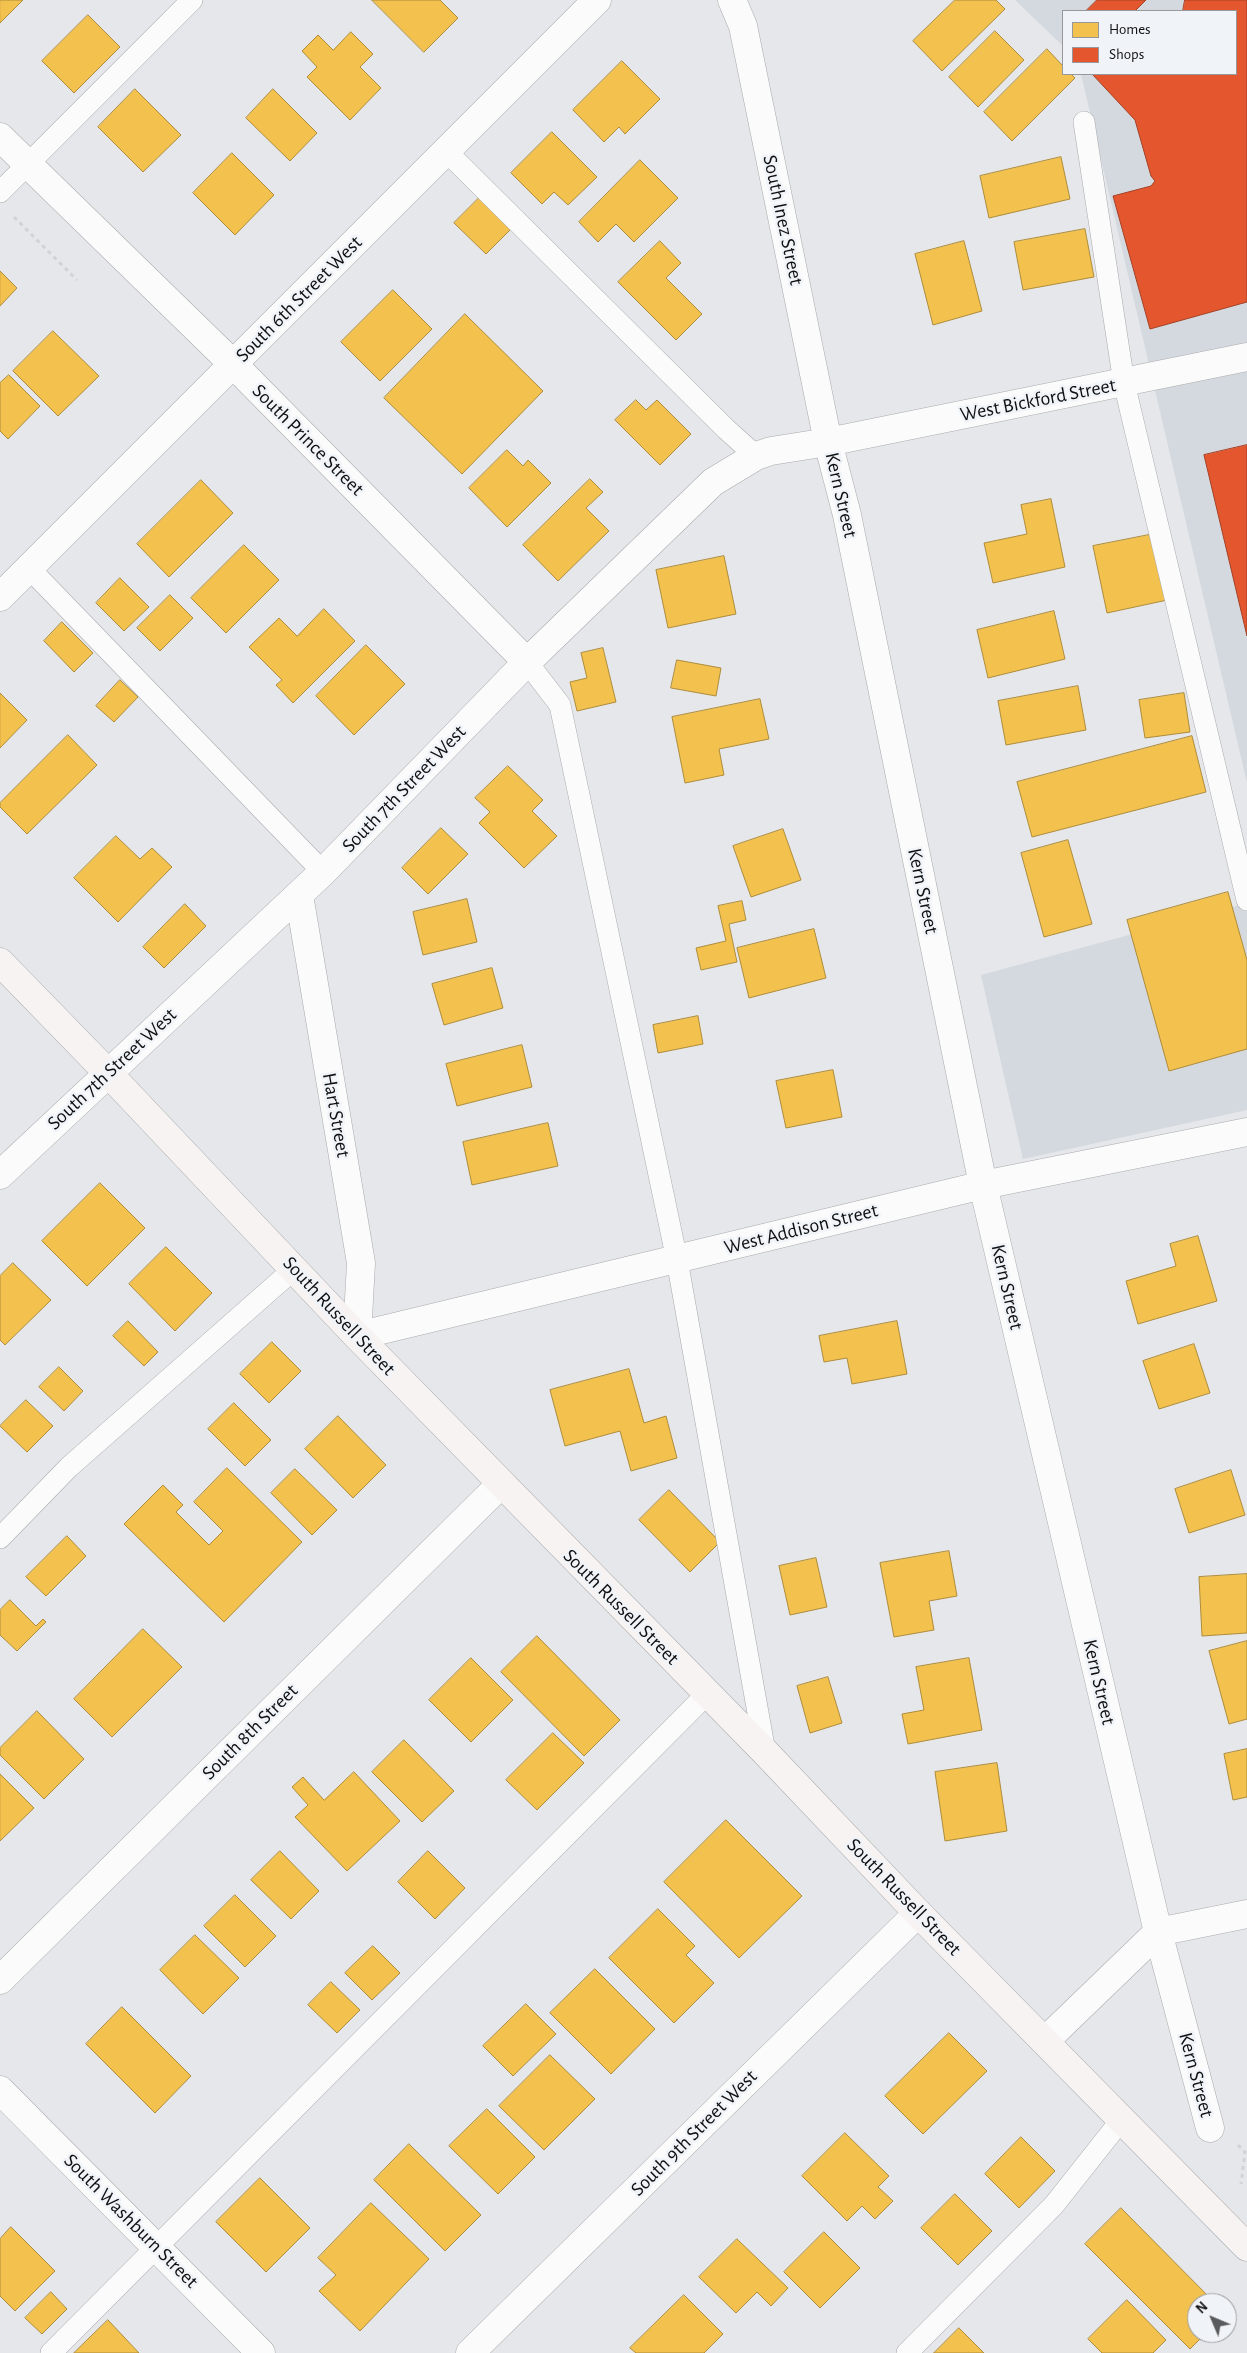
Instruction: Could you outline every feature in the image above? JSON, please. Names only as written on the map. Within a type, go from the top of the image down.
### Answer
[{"type":"main road","name":"South Russell Street","points":[[0,962],[357,1336],[765,1752],[918,1913],[1247,2247]]},
{"type":"street","name":"South 6th Street West","points":[[0,597],[597,0]]},
{"type":"street","name":"South Inez Street","points":[[732,0],[743,26],[828,442]]},
{"type":"street","name":"South Prince Street","points":[[0,137],[232,364],[527,662]]},
{"type":"street","name":"West Bickford Street","points":[[828,442],[1247,357]]},
{"type":"street","name":"South 7th Street West","points":[[0,1175],[324,872],[527,662],[713,482],[756,456],[771,451],[828,442]]},
{"type":"street","name":"Kern Street","points":[[828,442],[847,515],[984,1185],[1158,1932],[1210,2128]]},
{"type":"street","name":"Hart Street","points":[[299,895],[361,1263],[357,1336]]},
{"type":"street","name":"West Addison Street","points":[[357,1336],[984,1185],[1247,1132]]},
{"type":"street","name":"South 8th Street","points":[[0,1980],[501,1484]]},
{"type":"street","name":"South 9th Street West","points":[[470,2353],[918,1913]]},
{"type":"street","points":[[1045,2042],[1158,1932],[1247,1914]]},
{"type":"street","name":"South Washburn Street","points":[[0,2090],[261,2353]]},
{"type":"lane","points":[[4,201],[28,164],[192,0]]},
{"type":"lane","points":[[1084,122],[1124,383],[1247,900]]},
{"type":"lane","points":[[446,151],[726,429],[756,456]]},
{"type":"lane","points":[[30,568],[324,872]]},
{"type":"lane","points":[[527,662],[560,705],[677,1260],[765,1752]]},
{"type":"lane","points":[[0,1538],[69,1466],[294,1268]]},
{"type":"lane","points":[[51,2353],[707,1694]]},
{"type":"lane","points":[[907,2353],[1054,2205],[1122,2120]]},
{"type":"path","points":[[4,201],[77,280]]},
{"type":"shaded area","points":[[1015,0],[1247,0],[1247,783],[1081,75],[1237,75],[1237,10],[1062,10],[1062,45]]},
{"type":"shaded area","points":[[1247,903],[1247,1110],[1023,1159],[981,975]]},
{"type":"building: Homes","points":[[0,0],[23,0],[0,23]]},
{"type":"building: Homes","points":[[372,0],[440,0],[458,18],[424,52]]},
{"type":"building: Homes","points":[[955,0],[996,0],[1005,9],[942,71],[913,41]]},
{"type":"building: Homes","points":[[88,15],[120,47],[74,93],[42,61]]},
{"type":"building: Homes","points":[[995,31],[1024,60],[978,107],[949,77]]},
{"type":"building: Homes","points":[[351,32],[373,54],[360,67],[381,88],[350,120],[307,77],[317,67],[302,51],[318,35],[333,50]]},
{"type":"building: Homes","points":[[1047,49],[1062,65],[1062,75],[1072,75],[1075,78],[1012,141],[984,112]]},
{"type":"building: Homes","points":[[622,61],[660,99],[625,134],[619,127],[604,142],[573,110]]},
{"type":"building: Homes","points":[[135,89],[181,135],[143,172],[98,127]]},
{"type":"building: Homes","points":[[273,89],[317,133],[290,161],[246,118]]},
{"type":"building: Homes","points":[[552,132],[597,177],[568,205],[554,192],[542,204],[511,173]]},
{"type":"building: Homes","points":[[232,153],[274,195],[235,235],[193,193]]},
{"type":"building: Homes","points":[[1061,157],[1070,199],[989,218],[980,176]]},
{"type":"building: Homes","points":[[640,160],[678,198],[634,242],[616,224],[598,242],[579,222]]},
{"type":"building: Homes","points":[[480,197],[512,228],[486,254],[454,223]]},
{"type":"building: Homes","points":[[1085,229],[1094,277],[1023,290],[1014,242]]},
{"type":"building: Homes","points":[[660,241],[681,263],[666,278],[702,314],[676,340],[618,282]]},
{"type":"building: Homes","points":[[964,241],[982,311],[933,325],[915,254]]},
{"type":"building: Homes","points":[[0,271],[17,288],[0,306]]},
{"type":"building: Homes","points":[[393,290],[432,329],[380,381],[341,342]]},
{"type":"building: Homes","points":[[465,314],[543,391],[462,474],[384,398]]},
{"type":"building: Homes","points":[[53,331],[99,376],[58,416],[13,371]]},
{"type":"building: Homes","points":[[9,375],[40,406],[8,439],[0,431],[0,383]]},
{"type":"building: Homes","points":[[636,400],[646,410],[657,400],[691,434],[660,465],[615,420]]},
{"type":"building: Homes","points":[[507,450],[523,466],[528,460],[551,483],[507,527],[469,488]]},
{"type":"building: Homes","points":[[590,479],[603,492],[586,508],[609,531],[558,581],[523,545]]},
{"type":"building: Homes","points":[[201,480],[233,513],[169,577],[137,544]]},
{"type":"building: Homes","points":[[1051,499],[1065,567],[993,583],[984,543],[1027,534],[1021,505]]},
{"type":"building: Homes","points":[[1159,533],[1172,599],[1107,613],[1093,546]]},
{"type":"building: Homes","points":[[244,545],[279,580],[226,633],[191,598]]},
{"type":"building: Homes","points":[[724,556],[736,614],[668,628],[656,570]]},
{"type":"building: Homes","points":[[120,578],[149,607],[124,631],[96,603]]},
{"type":"building: Homes","points":[[170,595],[193,618],[160,651],[137,628]]},
{"type":"building: Homes","points":[[324,609],[355,641],[293,703],[276,685],[282,680],[249,647],[279,618],[297,636]]},
{"type":"building: Homes","points":[[1054,611],[1065,659],[988,678],[977,630]]},
{"type":"building: Homes","points":[[62,622],[93,653],[74,672],[44,641]]},
{"type":"building: Homes","points":[[366,645],[405,684],[354,735],[316,696]]},
{"type":"building: Homes","points":[[603,648],[616,702],[577,711],[570,682],[587,678],[581,653]]},
{"type":"building: Homes","points":[[677,660],[721,668],[716,696],[671,688]]},
{"type":"building: Homes","points":[[120,680],[138,697],[114,722],[96,706]]},
{"type":"building: Homes","points":[[1078,686],[1086,730],[1006,745],[998,701]]},
{"type":"building: Homes","points":[[0,693],[27,720],[0,748]]},
{"type":"building: Homes","points":[[1184,693],[1190,732],[1145,738],[1139,700]]},
{"type":"building: Homes","points":[[760,699],[769,739],[719,749],[724,775],[685,783],[672,717]]},
{"type":"building: Homes","points":[[68,735],[97,765],[27,834],[0,807],[0,803]]},
{"type":"building: Homes","points":[[1192,736],[1206,792],[1032,837],[1017,782]]},
{"type":"building: Homes","points":[[508,766],[543,800],[532,811],[557,836],[524,868],[479,823],[490,812],[475,798]]},
{"type":"building: Homes","points":[[441,828],[468,854],[428,894],[402,868]]},
{"type":"building: Homes","points":[[783,829],[801,880],[751,897],[733,846]]},
{"type":"building: Homes","points":[[116,836],[140,859],[152,848],[172,867],[118,922],[74,878]]},
{"type":"building: Homes","points":[[1068,840],[1092,924],[1044,937],[1021,853]]},
{"type":"building: Homes","points":[[1228,892],[1247,960],[1247,1049],[1169,1071],[1127,920]]},
{"type":"building: Homes","points":[[467,899],[477,942],[423,955],[413,912]]},
{"type":"building: Homes","points":[[742,901],[746,920],[729,924],[737,962],[701,970],[696,948],[726,941],[718,906]]},
{"type":"building: Homes","points":[[185,904],[206,926],[164,968],[143,947]]},
{"type":"building: Homes","points":[[814,929],[826,978],[749,998],[737,948]]},
{"type":"building: Homes","points":[[492,968],[503,1008],[444,1025],[432,984]]},
{"type":"building: Homes","points":[[698,1016],[703,1044],[658,1053],[653,1025]]},
{"type":"building: Homes","points":[[522,1045],[532,1087],[457,1106],[446,1064]]},
{"type":"building: Homes","points":[[833,1070],[842,1117],[786,1128],[776,1081]]},
{"type":"building: Homes","points":[[548,1123],[558,1166],[472,1185],[463,1142]]},
{"type":"building: Homes","points":[[100,1183],[145,1228],[87,1286],[42,1241]]},
{"type":"building: Homes","points":[[1198,1236],[1217,1301],[1138,1324],[1126,1281],[1176,1266],[1170,1244]]},
{"type":"building: Homes","points":[[166,1247],[212,1293],[175,1331],[129,1284]]},
{"type":"building: Homes","points":[[13,1263],[51,1300],[5,1345],[0,1340],[0,1276]]},
{"type":"building: Homes","points":[[128,1321],[158,1352],[144,1366],[113,1336]]},
{"type":"building: Homes","points":[[897,1321],[907,1374],[852,1384],[847,1358],[824,1362],[819,1336]]},
{"type":"building: Homes","points":[[272,1342],[301,1371],[269,1403],[240,1374]]},
{"type":"building: Homes","points":[[1194,1344],[1210,1393],[1159,1409],[1143,1361]]},
{"type":"building: Homes","points":[[59,1367],[83,1391],[64,1411],[39,1387]]},
{"type":"building: Homes","points":[[629,1369],[644,1423],[666,1416],[677,1458],[631,1471],[620,1431],[565,1446],[550,1390]]},
{"type":"building: Homes","points":[[26,1400],[53,1426],[27,1452],[0,1426]]},
{"type":"building: Homes","points":[[234,1403],[271,1440],[245,1466],[208,1429]]},
{"type":"building: Homes","points":[[338,1416],[386,1465],[353,1498],[305,1449]]},
{"type":"building: Homes","points":[[227,1468],[302,1542],[224,1622],[124,1524],[163,1485],[183,1505],[176,1512],[209,1545],[223,1531],[194,1502]]},
{"type":"building: Homes","points":[[295,1469],[337,1510],[312,1535],[271,1493]]},
{"type":"building: Homes","points":[[1231,1470],[1245,1515],[1189,1533],[1175,1489]]},
{"type":"building: Homes","points":[[669,1490],[720,1542],[690,1572],[639,1520]]},
{"type":"building: Homes","points":[[67,1536],[86,1556],[46,1596],[26,1577]]},
{"type":"building: Homes","points":[[949,1551],[957,1596],[929,1601],[934,1630],[894,1637],[880,1563]]},
{"type":"building: Homes","points":[[816,1558],[827,1607],[790,1615],[779,1566]]},
{"type":"building: Homes","points":[[1247,1574],[1247,1633],[1202,1636],[1199,1577]]},
{"type":"building: Homes","points":[[10,1600],[36,1626],[43,1619],[46,1622],[17,1651],[0,1635],[0,1610]]},
{"type":"building: Homes","points":[[143,1629],[182,1667],[112,1737],[74,1699]]},
{"type":"building: Homes","points":[[537,1636],[620,1720],[584,1756],[501,1672]]},
{"type":"building: Homes","points":[[1247,1641],[1247,1719],[1229,1724],[1209,1651]]},
{"type":"building: Homes","points":[[471,1658],[513,1700],[471,1742],[429,1700]]},
{"type":"building: Homes","points":[[969,1658],[982,1730],[908,1744],[902,1714],[924,1710],[916,1667]]},
{"type":"building: Homes","points":[[828,1677],[842,1723],[810,1733],[797,1686]]},
{"type":"building: Homes","points":[[37,1711],[84,1759],[44,1799],[0,1755],[0,1748]]},
{"type":"building: Homes","points":[[553,1733],[584,1763],[537,1810],[506,1780]]},
{"type":"building: Homes","points":[[404,1740],[454,1791],[422,1822],[372,1772]]},
{"type":"building: Homes","points":[[1247,1749],[1247,1797],[1233,1800],[1224,1754]]},
{"type":"building: Homes","points":[[997,1763],[1007,1831],[945,1841],[935,1772]]},
{"type":"building: Homes","points":[[354,1772],[400,1821],[347,1871],[295,1817],[308,1805],[292,1787],[303,1777],[324,1800]]},
{"type":"building: Homes","points":[[0,1774],[34,1808],[0,1841]]},
{"type":"building: Homes","points":[[726,1820],[802,1896],[739,1958],[664,1882]]},
{"type":"building: Homes","points":[[280,1851],[319,1891],[291,1919],[251,1880]]},
{"type":"building: Homes","points":[[428,1851],[465,1888],[435,1919],[398,1882]]},
{"type":"building: Homes","points":[[235,1895],[276,1936],[245,1967],[204,1926]]},
{"type":"building: Homes","points":[[658,1909],[695,1946],[686,1955],[714,1983],[674,2023],[609,1958]]},
{"type":"building: Homes","points":[[195,1935],[239,1978],[203,2014],[160,1970]]},
{"type":"building: Homes","points":[[373,1946],[400,1973],[372,2000],[345,1973]]},
{"type":"building: Homes","points":[[595,1969],[655,2029],[611,2074],[550,2013]]},
{"type":"building: Homes","points":[[331,1982],[360,2010],[337,2033],[308,2005]]},
{"type":"building: Homes","points":[[526,2004],[556,2034],[513,2076],[483,2046]]},
{"type":"building: Homes","points":[[122,2007],[191,2076],[155,2113],[86,2044]]},
{"type":"building: Homes","points":[[949,2033],[987,2071],[923,2134],[885,2096]]},
{"type":"building: Homes","points":[[550,2055],[595,2099],[544,2150],[499,2106]]},
{"type":"building: Homes","points":[[487,2109],[535,2157],[498,2194],[449,2146]]},
{"type":"building: Homes","points":[[845,2133],[889,2176],[878,2187],[893,2201],[875,2219],[862,2206],[847,2221],[802,2176]]},
{"type":"building: Homes","points":[[1021,2137],[1055,2171],[1019,2208],[985,2174]]},
{"type":"building: Homes","points":[[409,2144],[481,2215],[445,2251],[374,2180]]},
{"type":"building: Homes","points":[[260,2178],[310,2228],[266,2272],[216,2222]]},
{"type":"building: Homes","points":[[955,2194],[992,2231],[958,2265],[921,2228]]},
{"type":"building: Homes","points":[[371,2203],[429,2259],[360,2331],[319,2291],[336,2275],[318,2258]]},
{"type":"building: Homes","points":[[1121,2208],[1205,2293],[1187,2293],[1187,2343],[1196,2343],[1190,2349],[1085,2244]]},
{"type":"building: Homes","points":[[11,2227],[55,2271],[15,2311],[0,2296],[0,2239]]},
{"type":"building: Homes","points":[[824,2232],[860,2268],[820,2308],[784,2272]]},
{"type":"building: Homes","points":[[737,2239],[788,2288],[771,2306],[757,2292],[736,2313],[699,2277]]},
{"type":"building: Homes","points":[[51,2292],[67,2309],[42,2334],[25,2318]]},
{"type":"building: Homes","points":[[684,2295],[723,2334],[704,2353],[636,2353],[630,2348]]},
{"type":"building: Homes","points":[[1127,2300],[1166,2340],[1153,2353],[1102,2353],[1088,2339]]},
{"type":"building: Homes","points":[[108,2320],[139,2353],[74,2353]]},
{"type":"building: Homes","points":[[959,2328],[984,2353],[934,2353]]},
{"type":"building: Shops","points":[[1097,0],[1146,0],[1136,10],[1087,10]]},
{"type":"building: Shops","points":[[1185,0],[1247,0],[1247,302],[1150,329],[1113,196],[1151,186],[1155,181],[1151,176],[1135,120],[1093,75],[1237,75],[1237,10],[1183,10]]},
{"type":"building: Shops","points":[[1247,445],[1247,636],[1204,455]]}]
